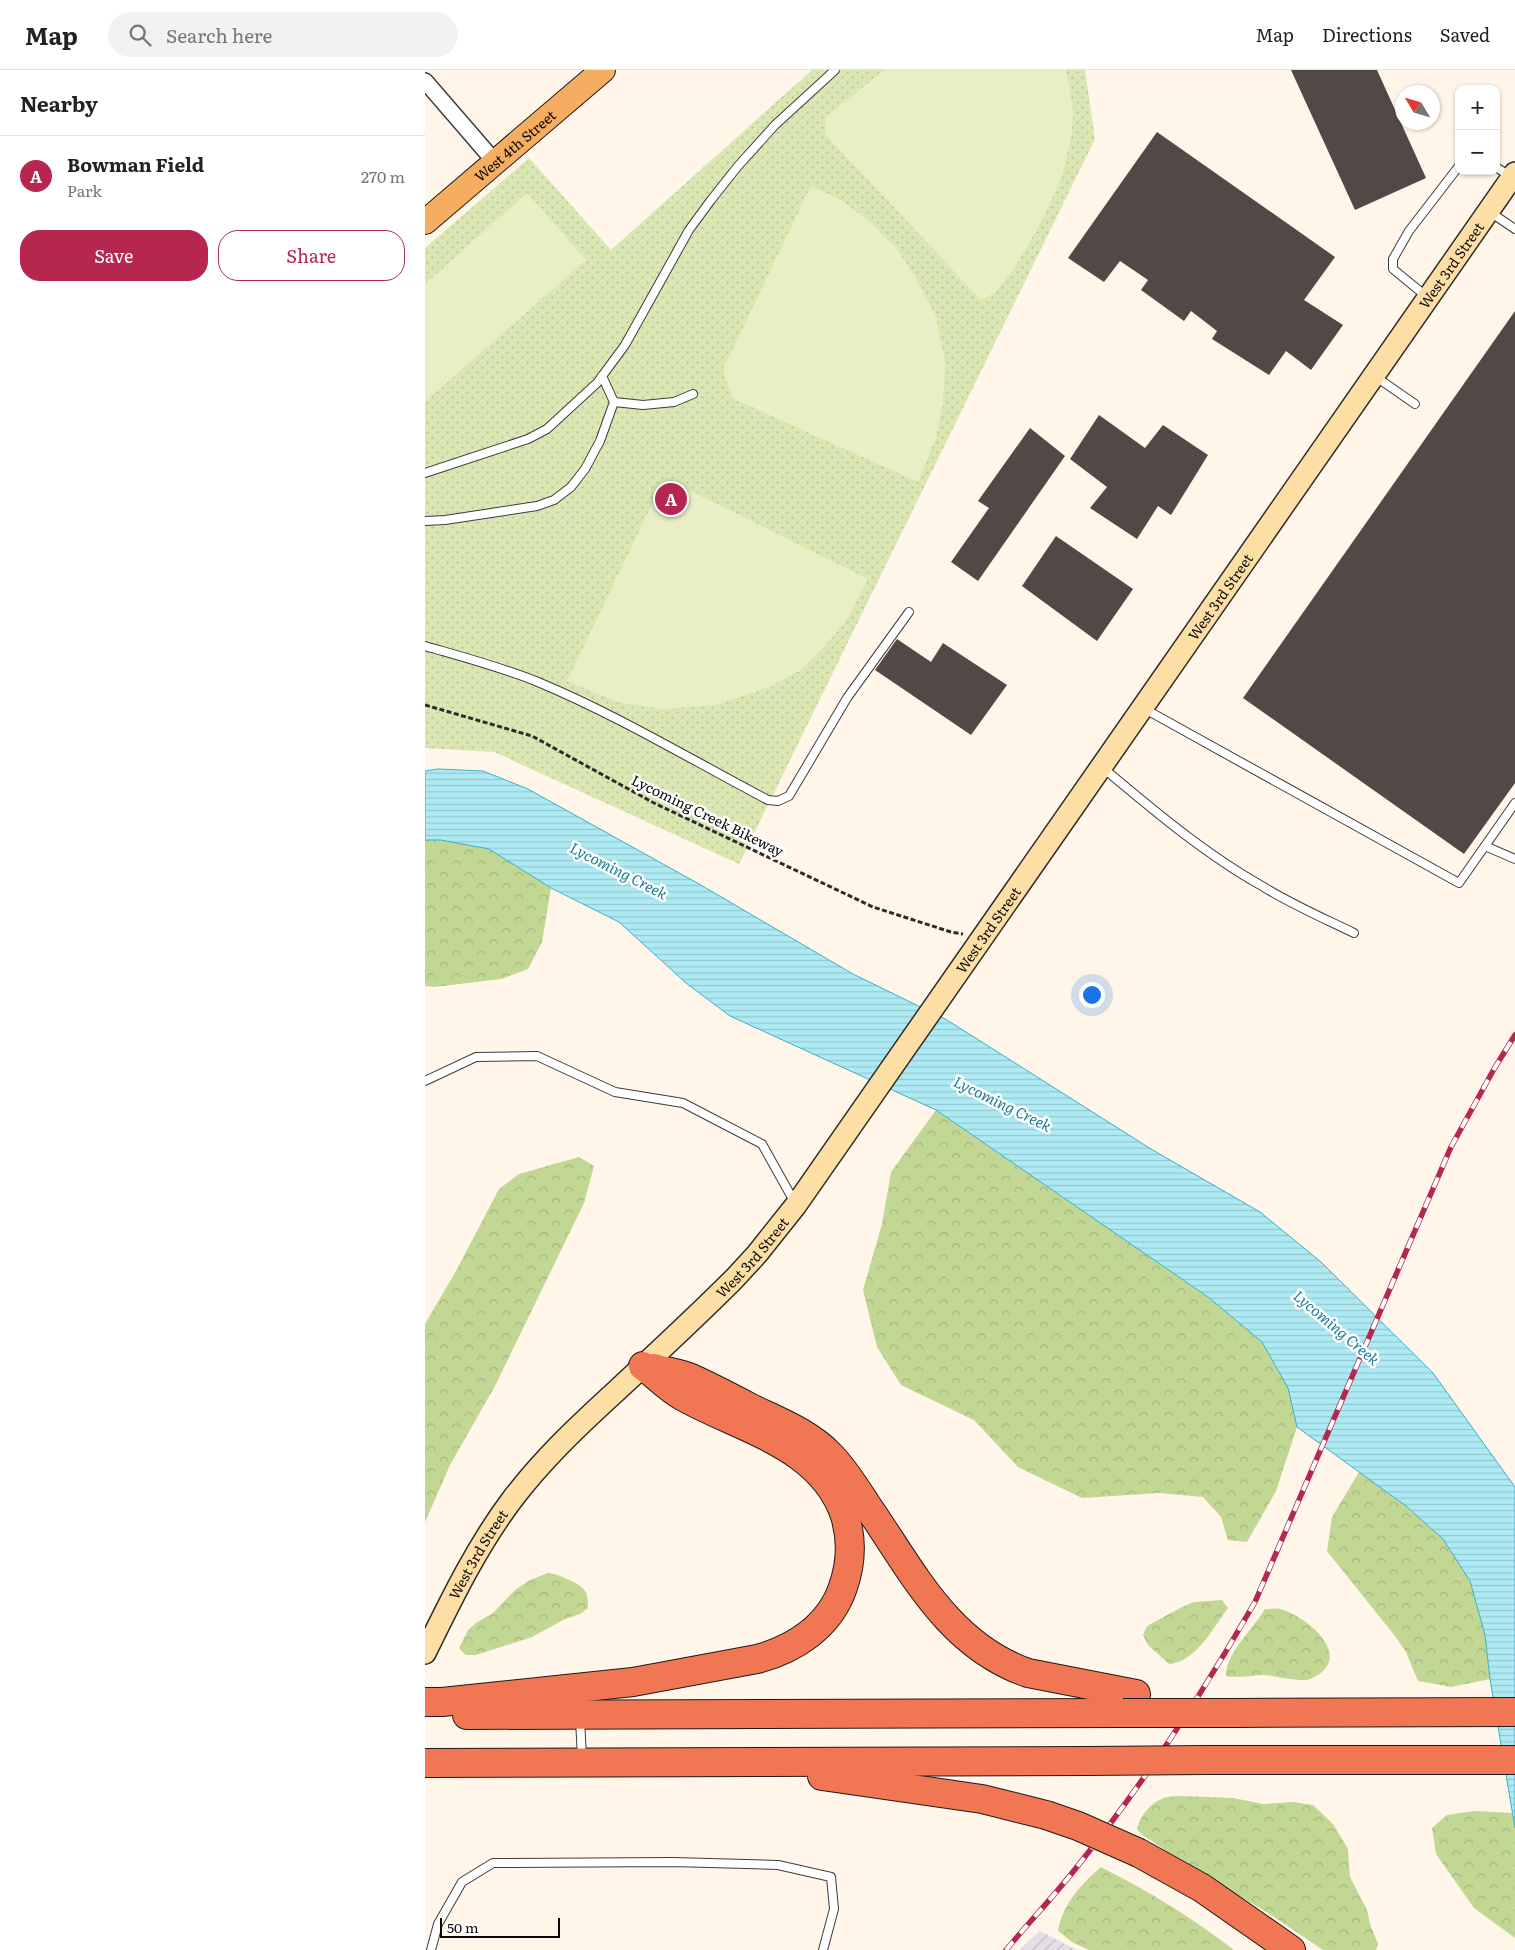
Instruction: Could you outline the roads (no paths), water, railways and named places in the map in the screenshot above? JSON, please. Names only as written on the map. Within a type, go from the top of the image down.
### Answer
[{"type":"highway","points":[[643,1366],[689,1377],[794,1429],[818,1444],[838,1463],[847,1475],[939,1609],[961,1634],[986,1653],[1013,1668],[1129,1704]]},
{"type":"highway","points":[[432,1709],[633,1682],[757,1659],[784,1650],[805,1638],[822,1622],[836,1602],[849,1565],[849,1537],[843,1511],[823,1476],[797,1453],[681,1395],[643,1366]]},
{"type":"highway","points":[[432,1709],[580,1715],[1129,1704],[1234,1713],[1515,1712]]},
{"type":"highway","points":[[425,1763],[1515,1760]]},
{"type":"highway","points":[[724,1762],[946,1793],[1046,1815],[1101,1835],[1139,1853],[1209,1893],[1291,1950]]},
{"type":"main road","name":"West 4th Street","points":[[425,222],[603,70]]},
{"type":"main road","name":"West 3rd Street","points":[[425,1652],[467,1570],[496,1522],[512,1500],[567,1437],[734,1279],[797,1205],[1489,211],[1508,173]]},
{"type":"street","points":[[425,81],[495,162]]},
{"type":"lane","points":[[426,471],[511,445],[541,432],[568,411],[602,376],[625,345],[689,230],[711,200],[738,166],[775,125],[835,70]]},
{"type":"lane","points":[[1428,298],[1393,269],[1393,259],[1409,231],[1455,171]]},
{"type":"lane","points":[[1489,211],[1515,229]]},
{"type":"lane","points":[[425,521],[537,506],[554,500],[571,487],[585,469],[600,441],[615,402],[602,376]]},
{"type":"lane","points":[[1374,376],[1415,404]]},
{"type":"lane","points":[[615,402],[643,404],[674,402],[693,394]]},
{"type":"lane","points":[[425,646],[496,666],[538,682],[644,734],[768,800],[778,802],[789,796],[847,698],[909,612]]},
{"type":"lane","points":[[1143,708],[1459,883],[1515,803]]},
{"type":"lane","points":[[1102,767],[1161,816],[1236,870],[1262,887],[1354,933]]},
{"type":"lane","points":[[1485,846],[1515,860]]},
{"type":"lane","points":[[425,1081],[476,1057],[537,1056],[615,1092],[683,1103],[762,1144],[797,1205]]},
{"type":"lane","points":[[580,1715],[582,1762]]},
{"type":"lane","points":[[431,1950],[438,1924],[462,1882],[493,1863],[673,1862],[778,1864],[831,1877],[835,1909],[823,1950]]},
{"type":"water","name":"Lycoming Creek","points":[[438,769],[483,771],[528,789],[699,884],[853,974],[947,1020],[1151,1149],[1260,1212],[1321,1262],[1433,1373],[1515,1487],[1515,1828],[1490,1679],[1485,1635],[1470,1581],[1443,1539],[1406,1506],[1297,1427],[1288,1388],[1262,1342],[1208,1297],[936,1110],[730,1016],[686,983],[619,922],[551,888],[489,849],[441,840],[425,840],[425,771]]},
{"type":"railway","points":[[1006,1950],[1071,1874],[1150,1768],[1215,1670],[1255,1602],[1451,1147],[1515,1035]]},
{"type":"place","name":"Bowman Field","points":[[671,499]]}]
